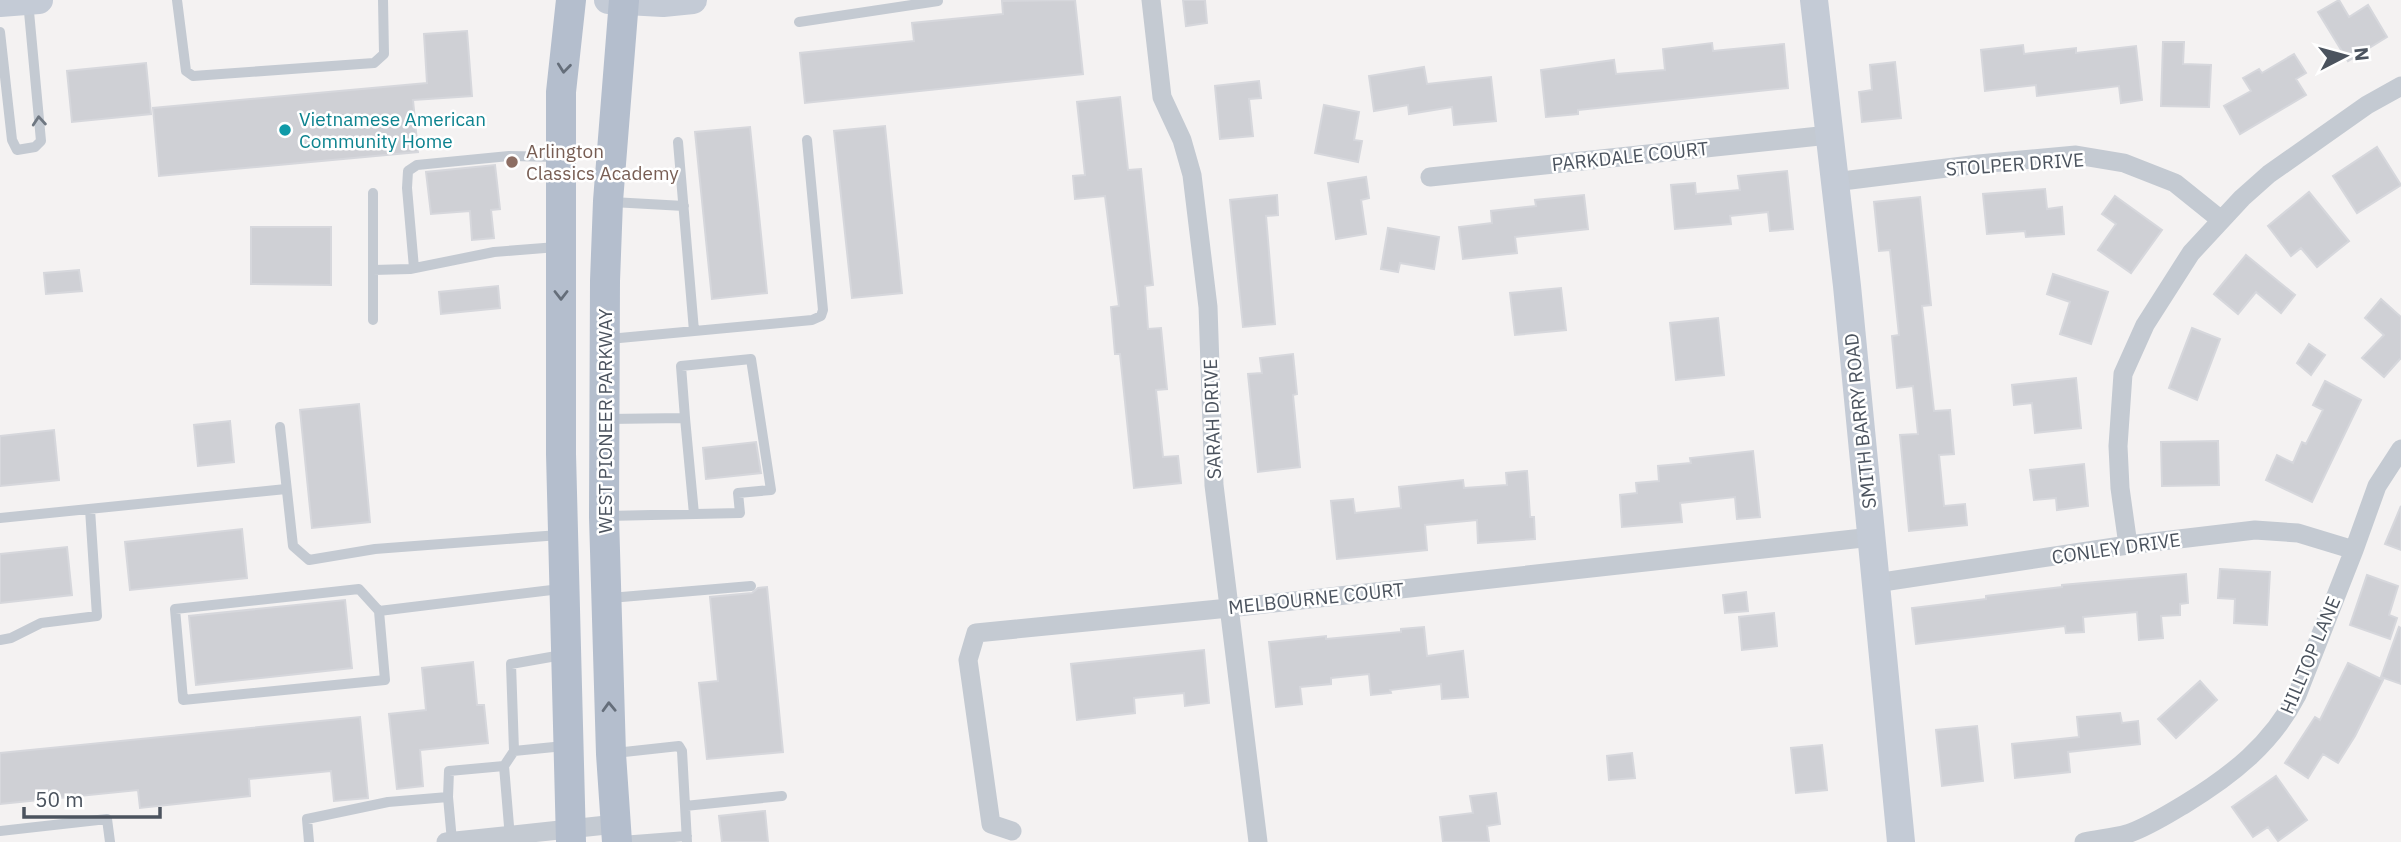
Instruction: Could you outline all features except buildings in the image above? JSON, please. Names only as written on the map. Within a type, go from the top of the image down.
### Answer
[{"type":"main road","points":[[571,0],[561,92],[563,535],[571,835]]},
{"type":"main road","name":"WEST PIONEER PARKWAY","points":[[617,836],[611,754],[606,599],[604,419],[608,201],[618,0]]},
{"type":"street","points":[[0,3],[39,0]]},
{"type":"street","points":[[618,0],[663,3],[693,0]]},
{"type":"street","name":"SARAH DRIVE","points":[[1151,0],[1162,97],[1182,140],[1192,175],[1208,307],[1214,485],[1258,842]]},
{"type":"street","name":"SMITH BARRY ROAD","points":[[1814,0],[1847,286],[1901,842]]},
{"type":"street","points":[[2129,545],[2120,488],[2118,446],[2123,374],[2145,325],[2191,253],[2269,174],[2367,105],[2401,86]]},
{"type":"street","name":"PARKDALE COURT","points":[[1430,177],[1829,135]]},
{"type":"street","name":"STOLPER DRIVE","points":[[1834,182],[2076,155],[2123,163],[2175,183],[2221,220]]},
{"type":"street","name":"HILLTOP LANE","points":[[2084,842],[2126,834],[2155,822],[2237,770],[2287,715],[2377,486],[2401,449]]},
{"type":"street","name":"CONLEY DRIVE","points":[[1876,583],[2129,545],[2255,530],[2298,533],[2354,550]]},
{"type":"street","name":"MELBOURNE COURT","points":[[1012,831],[991,824],[968,660],[976,633],[1872,537]]},
{"type":"street","points":[[446,842],[571,835],[617,836]]},
{"type":"lane","points":[[177,0],[186,71],[193,76],[374,63],[384,54],[383,0]]},
{"type":"lane","points":[[799,22],[942,0]]},
{"type":"lane","points":[[0,32],[12,140],[17,150],[35,147],[41,141],[28,1]]},
{"type":"lane","points":[[605,339],[812,320],[821,316],[823,310],[807,140]]},
{"type":"lane","points":[[678,142],[694,331]]},
{"type":"lane","points":[[414,268],[408,171],[417,165],[496,157],[561,157]]},
{"type":"lane","points":[[373,193],[373,320]]},
{"type":"lane","points":[[608,201],[684,206]]},
{"type":"lane","points":[[373,270],[414,268],[494,253],[561,246]]},
{"type":"lane","points":[[604,517],[740,513],[738,493],[771,490],[751,359],[681,366],[694,514]]},
{"type":"lane","points":[[604,419],[685,418]]},
{"type":"lane","points":[[280,427],[293,546],[309,560],[375,549],[563,535]]},
{"type":"lane","points":[[0,518],[286,489]]},
{"type":"lane","points":[[0,640],[11,638],[41,623],[97,616],[90,509]]},
{"type":"lane","points":[[606,599],[751,586]]},
{"type":"lane","points":[[359,589],[379,611],[385,680],[183,699],[175,608],[359,589]]},
{"type":"lane","points":[[379,611],[564,589]]},
{"type":"lane","points":[[510,839],[503,766],[514,751],[511,664],[566,654]]},
{"type":"lane","points":[[514,751],[568,746]]},
{"type":"lane","points":[[611,754],[679,746],[682,751],[687,839],[617,836]]},
{"type":"lane","points":[[452,841],[448,797],[449,771],[503,766]]},
{"type":"lane","points":[[685,806],[782,796]]},
{"type":"lane","points":[[309,842],[307,819],[388,802],[448,797]]},
{"type":"lane","points":[[0,831],[107,820],[110,842]]},
{"type":"place","name":"Vietnamese American Community Home","points":[[285,130]]},
{"type":"place","name":"Arlington Classics Academy","points":[[512,162]]}]
